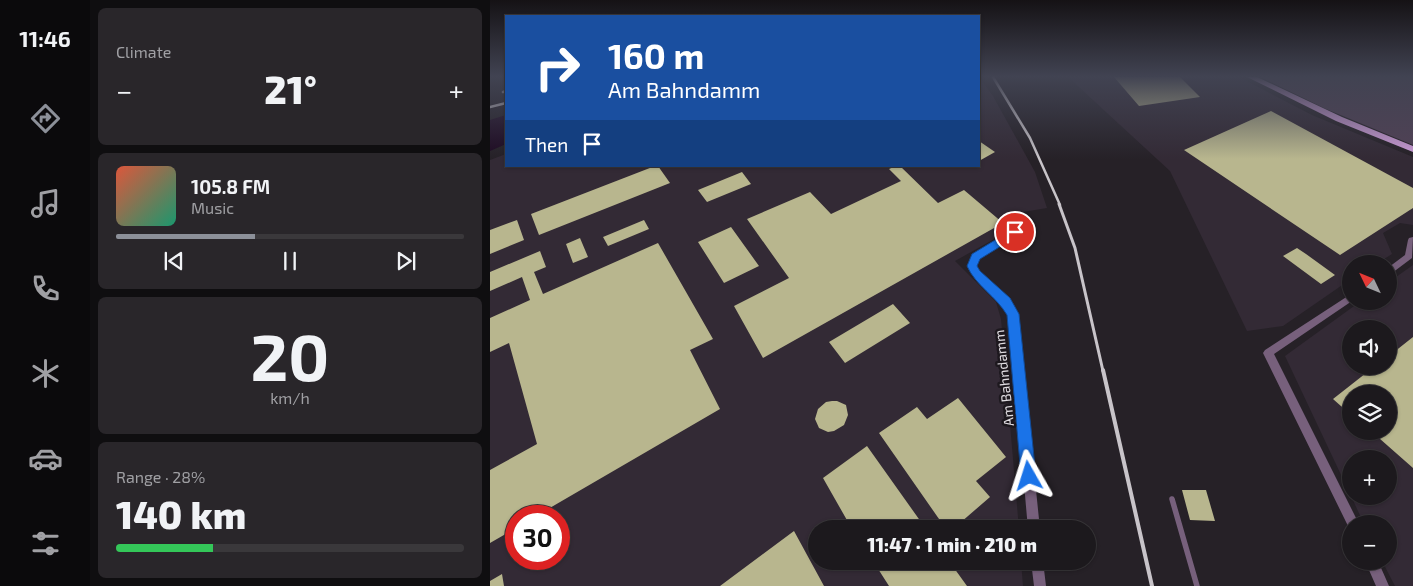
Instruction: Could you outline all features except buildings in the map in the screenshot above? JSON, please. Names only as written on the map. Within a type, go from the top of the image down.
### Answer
[{"type":"main road","points":[[1308,104],[1413,149]]},
{"type":"street","name":"Am Bahndamm","points":[[1015,232],[976,256],[972,266],[976,273],[1006,302],[1013,314],[1033,520]]},
{"type":"street","points":[[1398,264],[1409,256],[1412,240]]},
{"type":"street","points":[[1342,303],[1268,353],[1349,515]]},
{"type":"street","points":[[1038,570],[1040,586]]},
{"type":"street","points":[[1375,570],[1383,586]]},
{"type":"lane","points":[[1172,499],[1197,586]]},
{"type":"shaded area","points":[[980,104],[998,104],[1035,172],[1047,208],[1023,212],[1003,223],[996,238],[955,261],[996,302],[1001,319],[1018,520],[808,520],[808,570],[1022,570],[1023,586],[490,586],[490,160],[505,154],[505,167],[980,167]]},
{"type":"shaded area","points":[[1098,104],[1292,104],[1312,115],[1413,157],[1413,225],[1400,223],[1383,233],[1392,254],[1342,255],[1342,285],[1283,326],[1247,331],[1170,171]]},
{"type":"shaded area","points":[[1316,104],[1413,104],[1413,145]]},
{"type":"shaded area","points":[[505,115],[505,144],[490,151],[490,120]]},
{"type":"shaded area","points":[[1413,265],[1413,586],[1395,586],[1387,570],[1397,570],[1397,515],[1360,515],[1355,505],[1397,505],[1397,450],[1342,450],[1342,477],[1285,356],[1349,310],[1398,310],[1398,276]]},
{"type":"railway","points":[[490,107],[501,104]]},
{"type":"railway","points":[[1010,104],[1030,138],[1060,205]]},
{"type":"railway","points":[[1059,204],[1075,248],[1103,371]]},
{"type":"railway","points":[[1103,370],[1152,586]]},
{"type":"route","points":[[1015,232],[976,256],[972,266],[976,273],[1006,302],[1013,314],[1029,476]]}]
